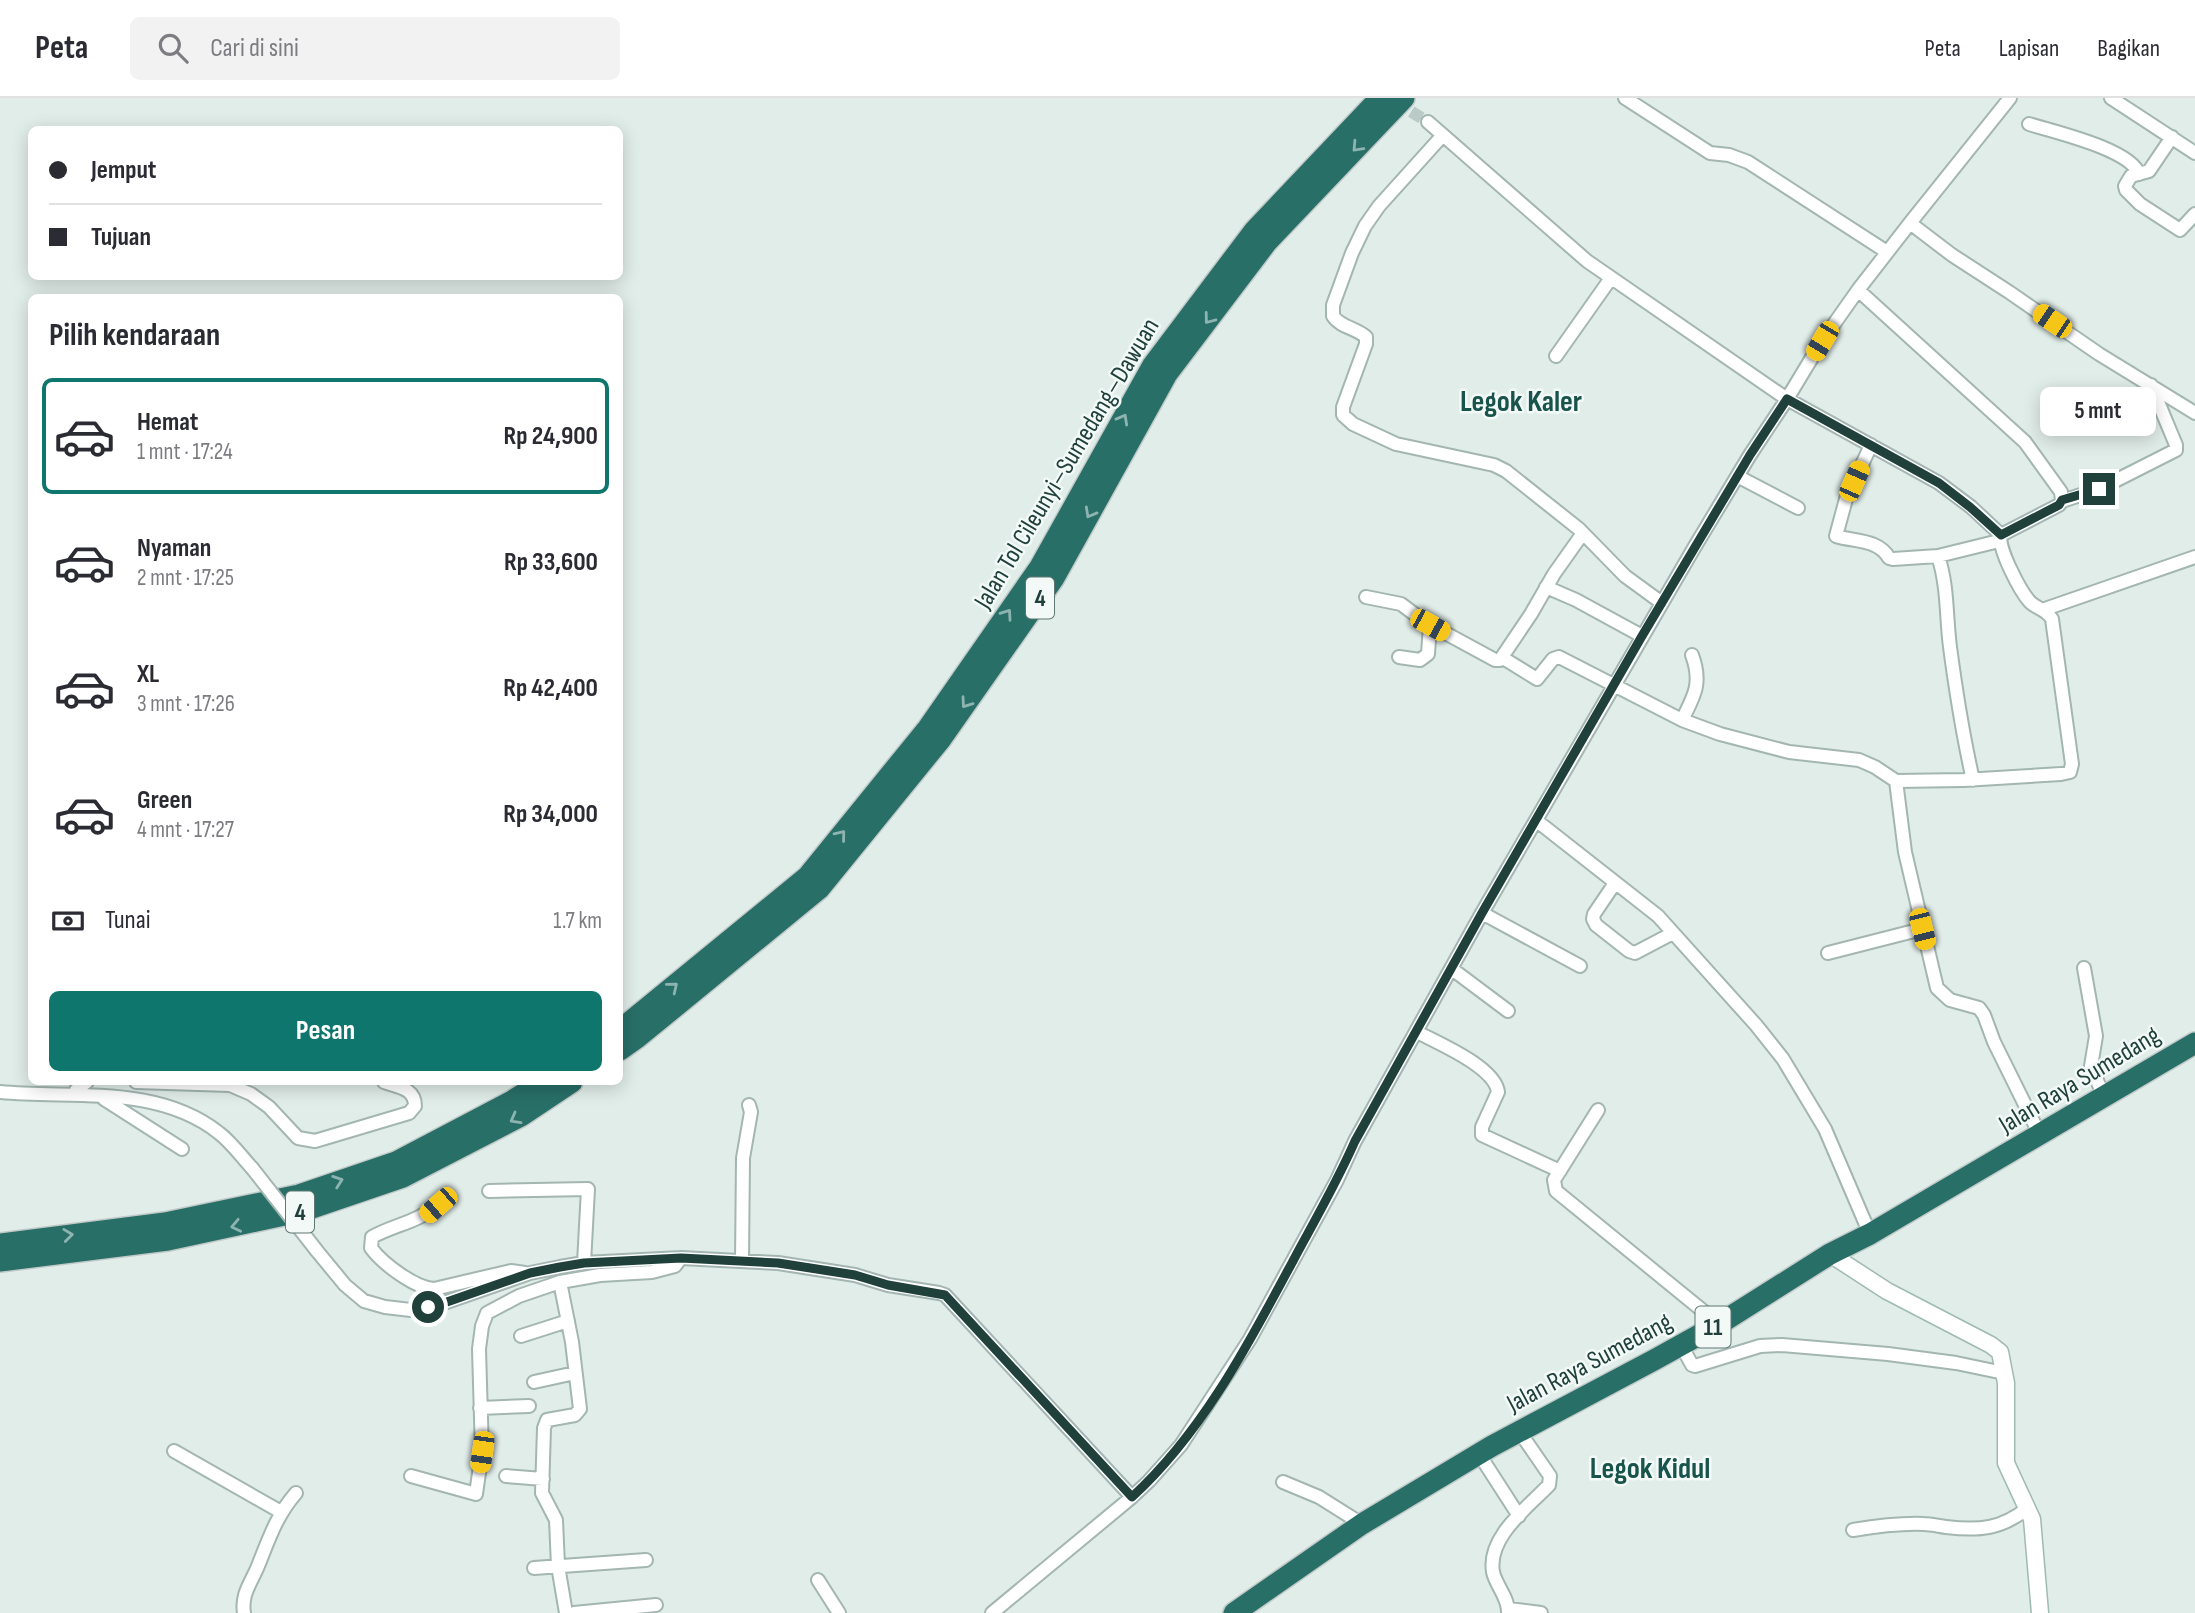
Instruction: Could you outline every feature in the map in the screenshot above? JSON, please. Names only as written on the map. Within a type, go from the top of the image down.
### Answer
[{"type":"highway","name":"Jalan Tol Cileunyi–Sumedang–Dawuan","points":[[623,1028],[807,877],[928,728],[1041,567],[1153,365],[1254,231],[1380,98]]},
{"type":"highway","name":"Jalan Tol Cileunyi–Sumedang–Dawuan","points":[[623,1048],[819,889],[941,739],[1054,578],[1167,374],[1267,242],[1404,98]]},
{"type":"highway","name":"Jalan Raya Sumedang","points":[[1234,1613],[1362,1524],[1479,1454],[1718,1324],[1830,1254],[1870,1234],[2195,1044]]},
{"type":"highway","name":"4","points":[[0,1244],[165,1223],[299,1195],[396,1162],[537,1085]]},
{"type":"highway","name":"4","points":[[0,1261],[167,1240],[303,1211],[403,1177],[521,1116],[568,1085]]},
{"type":"street","points":[[1625,98],[1710,153],[1729,155],[1748,162],[1887,252]]},
{"type":"street","points":[[992,1613],[1132,1497],[1181,1445],[1250,1339],[1337,1180],[1355,1141],[1482,913],[1750,455],[1822,341],[1858,290],[2010,98]]},
{"type":"street","points":[[2111,98],[2195,153]]},
{"type":"street","points":[[1428,122],[1587,261],[1787,399],[1939,483],[1970,507],[2000,538],[2024,594],[2032,604],[2045,610],[2052,619],[2072,768],[2070,772],[2061,774],[1896,781],[1859,760],[1789,752],[1720,734],[1682,720],[1559,657],[1553,659],[1537,679],[1503,658]]},
{"type":"street","points":[[2029,124],[2122,157],[2134,165],[2139,174]]},
{"type":"street","points":[[1443,135],[1379,206],[1365,226],[1333,305],[1333,316],[1338,322],[1366,337],[1366,344],[1343,407],[1343,415],[1353,424],[1396,444],[1494,465],[1506,471],[1583,533],[1625,576],[1662,603]]},
{"type":"street","points":[[2172,137],[2154,166],[2144,174],[2131,176],[2125,187],[2140,204],[2182,230],[2195,214]]},
{"type":"street","points":[[1910,223],[1952,255],[2099,355],[2195,413]]},
{"type":"street","points":[[1556,356],[1611,278]]},
{"type":"street","points":[[1858,290],[2025,442],[2061,492],[2062,500],[2059,505],[2000,538],[1938,556],[1889,558],[1885,550],[1875,545],[1836,536],[1846,499],[1871,445]]},
{"type":"street","points":[[2062,500],[2099,489],[2176,450],[2151,385]]},
{"type":"street","points":[[1739,477],[1798,508]]},
{"type":"street","points":[[1366,597],[1401,604],[1430,625],[1495,660],[1503,658],[1583,533]]},
{"type":"street","points":[[1938,556],[1946,593],[1958,708],[1973,779]]},
{"type":"street","points":[[2045,610],[2195,557]]},
{"type":"street","points":[[1546,587],[1642,636]]},
{"type":"street","points":[[1399,657],[1420,660],[1428,654],[1430,625]]},
{"type":"street","points":[[1682,720],[1696,692],[1699,679],[1692,654]]},
{"type":"street","points":[[1896,781],[1905,852],[1937,988],[1950,1000],[1979,1008],[1984,1015],[1994,1042],[2040,1135]]},
{"type":"street","points":[[1537,821],[1658,916],[1783,1059],[1825,1129],[1870,1234]]},
{"type":"street","points":[[1615,883],[1594,914],[1596,925],[1635,953],[1674,933]]},
{"type":"street","points":[[1482,913],[1580,966]]},
{"type":"street","points":[[1828,953],[1922,929]]},
{"type":"street","points":[[2084,968],[2096,1036],[2091,1066],[2104,1097]]},
{"type":"street","points":[[1452,969],[1491,996],[1508,1012]]},
{"type":"street","points":[[1417,1032],[1459,1054],[1494,1080],[1498,1092],[1482,1127],[1482,1135],[1560,1171]]},
{"type":"street","points":[[76,1095],[76,1090],[83,1085]]},
{"type":"street","points":[[230,1085],[251,1094],[269,1107],[298,1138],[315,1141],[409,1113],[415,1106],[415,1097],[411,1092],[392,1085]]},
{"type":"street","points":[[0,1092],[143,1100],[171,1106],[195,1116],[220,1133],[252,1168],[345,1285],[365,1301],[385,1307],[411,1310],[444,1303],[530,1273],[584,1263],[681,1258],[778,1263],[855,1275],[888,1285],[945,1295],[1132,1497]]},
{"type":"street","points":[[101,1097],[182,1149]]},
{"type":"street","points":[[742,1261],[743,1158],[751,1112],[749,1105]]},
{"type":"street","points":[[1598,1110],[1554,1180],[1556,1191],[1718,1324]]},
{"type":"street","points":[[489,1191],[588,1189],[584,1263]]},
{"type":"street","points":[[438,1205],[423,1218],[372,1237],[371,1248],[379,1259],[424,1288],[434,1289],[511,1271],[530,1273]]},
{"type":"street","points":[[1830,1254],[1887,1291],[2000,1352],[2004,1373],[2006,1463],[2028,1507],[2035,1535],[2040,1613]]},
{"type":"street","points":[[411,1476],[475,1494],[482,1452],[479,1349],[481,1326],[487,1313],[520,1296],[560,1282],[600,1275],[652,1272],[675,1266],[681,1258]]},
{"type":"street","points":[[560,1282],[580,1409],[575,1415],[547,1420],[544,1428],[542,1493],[556,1520],[558,1566],[566,1613]]},
{"type":"street","points":[[521,1336],[568,1321]]},
{"type":"street","points":[[1681,1345],[1694,1366],[1760,1346],[1775,1345],[1888,1354],[1956,1363],[2004,1373]]},
{"type":"street","points":[[534,1382],[575,1373]]},
{"type":"street","points":[[480,1408],[529,1406]]},
{"type":"street","points":[[1519,1431],[1550,1476],[1550,1481],[1500,1541],[1493,1562],[1493,1572],[1509,1611],[1542,1613]]},
{"type":"street","points":[[174,1451],[281,1512]]},
{"type":"street","points":[[1479,1454],[1519,1516]]},
{"type":"street","points":[[506,1476],[543,1479]]},
{"type":"street","points":[[1283,1482],[1319,1497],[1362,1524]]},
{"type":"street","points":[[244,1613],[245,1590],[257,1569],[271,1530],[296,1493]]},
{"type":"street","points":[[1853,1530],[1883,1524],[1986,1528],[2012,1521],[2028,1507]]},
{"type":"street","points":[[534,1568],[646,1560]]},
{"type":"street","points":[[818,1580],[838,1613]]},
{"type":"street","points":[[575,1613],[656,1605]]},
{"type":"tunnel","points":[[1396,102],[1428,122]]},
{"type":"district","name":"Legok Kaler","points":[[1521,401]]},
{"type":"district","name":"Legok Kidul","points":[[1650,1468]]},
{"type":"route","points":[[428,1307],[530,1273],[560,1267],[584,1263],[681,1258],[778,1263],[855,1275],[888,1285],[935,1292],[945,1295],[1132,1497],[1181,1445],[1250,1339],[1337,1180],[1355,1141],[1482,913],[1694,548],[1787,399],[1939,483],[2001,535],[2059,505],[2062,500],[2099,489]]}]
